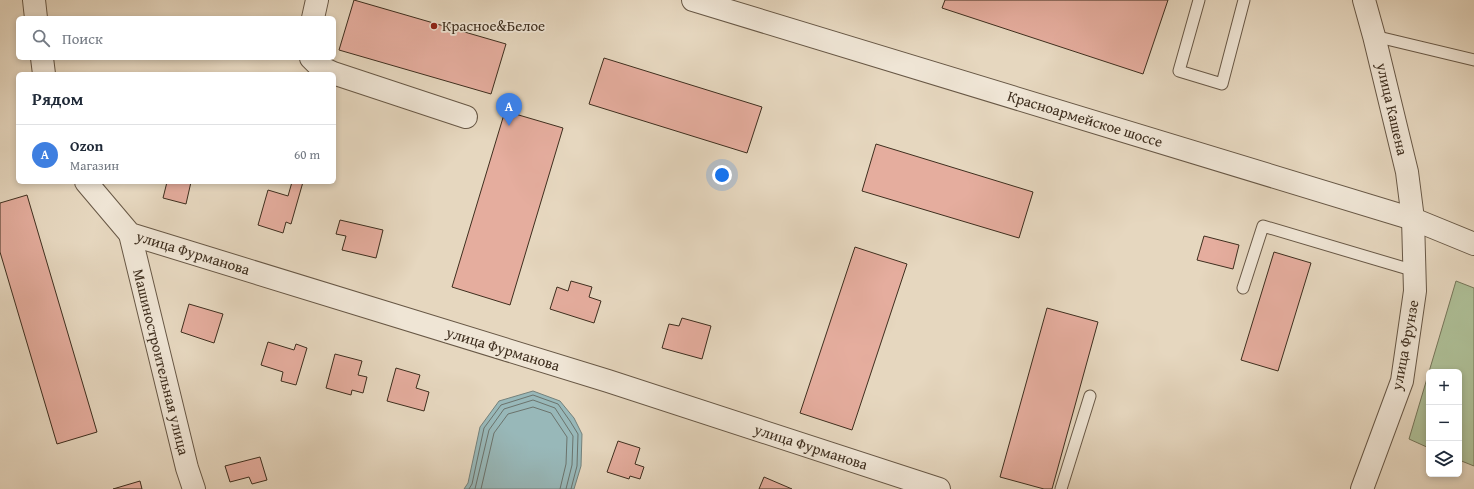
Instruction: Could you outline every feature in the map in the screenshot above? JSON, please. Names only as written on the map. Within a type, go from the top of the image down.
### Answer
[{"type":"street","points":[[34,0],[36,16]]},
{"type":"street","points":[[314,16],[318,0]]},
{"type":"street","name":"Красноармейское шоссе","points":[[693,0],[1414,219],[1474,244]]},
{"type":"street","name":"улица Кашена","points":[[1364,0],[1407,172],[1414,219]]},
{"type":"street","points":[[42,60],[44,72]]},
{"type":"street","points":[[314,60],[320,67],[333,72]]},
{"type":"street","points":[[336,73],[466,117]]},
{"type":"street","name":"улица Фурманова","points":[[88,184],[130,234],[600,378],[939,489]]},
{"type":"street","name":"улица Фрунзе","points":[[1362,489],[1402,381],[1416,291],[1414,219]]},
{"type":"street","name":"Машиностроительная улица","points":[[130,234],[186,468],[194,489]]},
{"type":"lane","points":[[1199,0],[1179,71],[1222,84],[1244,0]]},
{"type":"lane","points":[[1374,36],[1474,60]]},
{"type":"lane","points":[[1243,288],[1263,226],[1415,271]]},
{"type":"lane","points":[[1061,489],[1090,396]]},
{"type":"green space","points":[[1456,281],[1474,288],[1474,466],[1462,461],[1462,369],[1430,369]]},
{"type":"green space","points":[[1426,382],[1426,447],[1409,439]]},
{"type":"water","points":[[533,391],[560,401],[574,418],[582,434],[581,466],[574,489],[464,489],[468,483],[480,427],[499,401]]},
{"type":"building","points":[[354,0],[506,44],[491,94],[339,50]]},
{"type":"building","points":[[945,0],[1168,0],[1143,74],[942,8]]},
{"type":"building","points":[[604,58],[762,107],[747,153],[589,104]]},
{"type":"building","points":[[505,111],[563,128],[510,305],[452,287]]},
{"type":"building","points":[[876,144],[1033,192],[1019,238],[862,191]]},
{"type":"building","points":[[166,184],[191,184],[186,204],[163,198]]},
{"type":"building","points":[[291,184],[302,184],[291,224],[286,222],[283,233],[258,225],[268,190],[288,196]]},
{"type":"building","points":[[27,195],[97,432],[57,444],[0,252],[0,203]]},
{"type":"building","points":[[340,220],[383,230],[376,258],[342,250],[346,236],[336,234]]},
{"type":"building","points":[[1204,236],[1239,245],[1233,269],[1197,260]]},
{"type":"building","points":[[855,247],[907,264],[852,430],[800,413]]},
{"type":"building","points":[[1274,252],[1311,263],[1278,371],[1241,360]]},
{"type":"building","points":[[571,281],[592,287],[589,297],[601,301],[594,323],[550,309],[557,287],[568,291]]},
{"type":"building","points":[[189,304],[223,314],[214,343],[181,332]]},
{"type":"building","points":[[1047,308],[1098,322],[1052,489],[1044,489],[1000,477]]},
{"type":"building","points":[[682,318],[711,326],[702,359],[662,348],[669,324],[679,326]]},
{"type":"building","points":[[268,342],[294,350],[296,344],[307,348],[296,385],[281,381],[283,372],[261,365]]},
{"type":"building","points":[[335,354],[362,361],[358,375],[367,377],[363,393],[352,390],[351,395],[326,388]]},
{"type":"building","points":[[396,368],[420,375],[416,388],[429,392],[424,411],[387,401]]},
{"type":"building","points":[[618,441],[640,448],[635,464],[644,467],[640,479],[630,476],[629,479],[607,472]]},
{"type":"building","points":[[260,457],[267,480],[252,484],[249,477],[230,482],[225,466]]},
{"type":"building","points":[[764,477],[792,489],[759,489]]},
{"type":"building","points":[[140,481],[142,489],[113,489]]},
{"type":"place","name":"Красное&Белое","points":[[434,26]]},
{"type":"place","name":"Ozon","points":[[509,126]]}]
